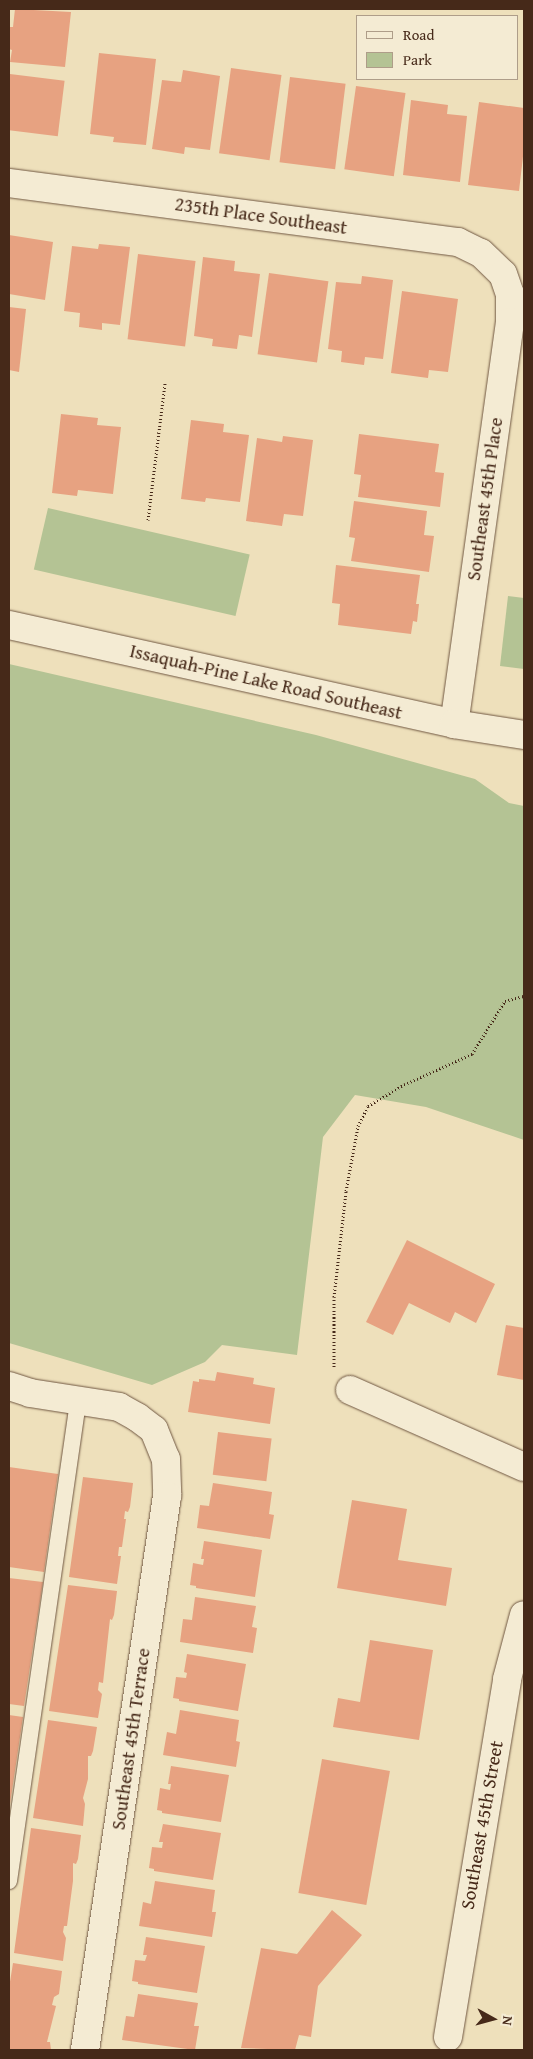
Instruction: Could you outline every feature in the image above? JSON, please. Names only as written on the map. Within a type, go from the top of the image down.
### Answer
[{"type":"street","name":"235th Place Southeast","points":[[9,183],[458,242],[481,253],[503,274]]},
{"type":"street","name":"Southeast 45th Place","points":[[454,724],[510,322],[510,294],[503,274]]},
{"type":"street","name":"Issaquah-Pine Lake Road Southeast","points":[[9,625],[454,724],[524,735]]},
{"type":"street","points":[[9,1386],[30,1393],[78,1400]]},
{"type":"street","points":[[350,1390],[524,1467]]},
{"type":"street","name":"Southeast 45th Terrace","points":[[78,1400],[119,1408],[137,1417],[154,1430],[166,1459],[168,1496],[85,2050]]},
{"type":"street","name":"Southeast 45th Street","points":[[448,2037],[507,1679],[524,1616]]},
{"type":"lane","points":[[9,1881],[78,1400]]},
{"type":"path","points":[[148,520],[165,383]]},
{"type":"path","points":[[350,1390],[333,1366],[334,1297],[346,1191],[358,1126],[368,1106],[401,1086],[472,1054],[505,1001],[524,996]]},
{"type":"green space","points":[[48,508],[250,555],[236,616],[34,569]]},
{"type":"green space","points":[[508,596],[524,598],[524,669],[500,666]]},
{"type":"green space","points":[[9,664],[316,735],[475,779],[509,803],[524,806],[524,1140],[426,1107],[355,1095],[323,1137],[297,1355],[222,1345],[205,1362],[152,1385],[9,1343]]},
{"type":"building","points":[[15,9],[71,12],[65,67],[10,62],[12,50],[9,49],[9,27],[13,27]]},
{"type":"building","points":[[99,53],[156,59],[146,145],[113,142],[114,137],[90,134]]},
{"type":"building","points":[[231,68],[282,75],[270,160],[219,153]]},
{"type":"building","points":[[183,70],[220,76],[210,150],[185,147],[184,154],[152,149],[162,80],[181,82]]},
{"type":"building","points":[[10,74],[65,81],[58,136],[9,130]]},
{"type":"building","points":[[290,77],[346,84],[335,169],[280,162]]},
{"type":"building","points":[[356,86],[406,93],[394,176],[344,169]]},
{"type":"building","points":[[411,100],[448,105],[447,114],[467,116],[460,182],[403,175]]},
{"type":"building","points":[[479,102],[524,108],[524,148],[519,191],[468,185]]},
{"type":"building","points":[[9,235],[53,242],[45,300],[9,294]]},
{"type":"building","points":[[99,244],[130,247],[120,325],[102,323],[102,330],[79,327],[80,313],[64,311],[72,246],[98,249]]},
{"type":"building","points":[[138,254],[196,261],[185,346],[128,339]]},
{"type":"building","points":[[203,257],[235,261],[234,271],[260,274],[252,337],[239,335],[237,349],[212,346],[213,339],[194,336]]},
{"type":"building","points":[[269,273],[328,281],[317,363],[258,354]]},
{"type":"building","points":[[362,276],[393,280],[383,359],[365,357],[364,365],[341,362],[342,351],[328,349],[336,282],[361,284]]},
{"type":"building","points":[[402,291],[458,299],[448,372],[429,370],[428,378],[391,373]]},
{"type":"building","points":[[9,307],[26,309],[19,372],[9,370]]},
{"type":"building","points":[[61,414],[98,418],[97,425],[121,427],[113,494],[78,490],[77,496],[52,493]]},
{"type":"building","points":[[191,420],[224,424],[223,432],[249,435],[240,502],[206,498],[205,502],[181,499]]},
{"type":"building","points":[[359,434],[439,444],[435,472],[444,473],[440,507],[358,497],[361,475],[354,474]]},
{"type":"building","points":[[283,436],[313,440],[303,516],[284,514],[282,526],[246,521],[257,438],[282,442]]},
{"type":"building","points":[[354,501],[427,511],[424,535],[434,536],[429,572],[351,561],[355,538],[349,537]]},
{"type":"building","points":[[336,565],[420,575],[416,604],[419,604],[417,622],[413,621],[411,634],[338,625],[340,604],[332,603]]},
{"type":"building","points":[[407,1240],[495,1284],[476,1323],[455,1312],[450,1323],[409,1303],[393,1335],[366,1322]]},
{"type":"building","points":[[506,1325],[524,1328],[524,1380],[497,1375]]},
{"type":"building","points":[[217,1372],[254,1378],[253,1384],[275,1388],[270,1424],[188,1412],[193,1381],[199,1382],[199,1379],[215,1381]]},
{"type":"building","points":[[218,1432],[272,1439],[266,1481],[213,1475]]},
{"type":"building","points":[[9,1467],[58,1474],[44,1572],[9,1567]]},
{"type":"building","points":[[83,1477],[133,1483],[130,1507],[128,1512],[125,1511],[124,1519],[126,1519],[122,1547],[119,1547],[118,1556],[121,1556],[117,1584],[69,1577]]},
{"type":"building","points":[[213,1483],[272,1492],[269,1514],[274,1515],[270,1539],[197,1528],[200,1505],[209,1506]]},
{"type":"building","points":[[352,1500],[407,1509],[398,1560],[452,1568],[446,1606],[337,1588]]},
{"type":"building","points":[[204,1541],[262,1550],[255,1597],[196,1588],[196,1586],[190,1585],[193,1563],[203,1565],[204,1559],[201,1559]]},
{"type":"building","points":[[9,1578],[43,1582],[24,1706],[9,1704]]},
{"type":"building","points":[[68,1585],[117,1591],[114,1615],[112,1620],[110,1619],[103,1683],[99,1682],[98,1690],[102,1694],[98,1718],[49,1711]]},
{"type":"building","points":[[195,1597],[256,1606],[252,1627],[257,1628],[253,1653],[180,1642],[183,1619],[192,1620]]},
{"type":"building","points":[[370,1640],[433,1650],[419,1740],[333,1727],[338,1698],[360,1702]]},
{"type":"building","points":[[187,1654],[246,1664],[238,1711],[179,1701],[179,1699],[173,1698],[176,1677],[186,1678],[187,1673],[184,1672]]},
{"type":"building","points":[[180,1710],[239,1720],[236,1741],[240,1742],[236,1767],[163,1755],[167,1732],[176,1734]]},
{"type":"building","points":[[9,1715],[23,1717],[10,1804],[9,1804]]},
{"type":"building","points":[[48,1720],[97,1727],[93,1751],[91,1756],[88,1756],[88,1779],[83,1798],[85,1804],[83,1826],[33,1818]]},
{"type":"building","points":[[322,1759],[390,1771],[366,1905],[298,1893]]},
{"type":"building","points":[[171,1766],[229,1775],[221,1822],[162,1813],[162,1811],[157,1810],[160,1788],[170,1790],[171,1784],[168,1784]]},
{"type":"building","points":[[163,1824],[221,1833],[213,1880],[154,1871],[154,1869],[149,1868],[152,1847],[162,1848],[163,1842],[159,1842]]},
{"type":"building","points":[[31,1828],[81,1835],[78,1859],[76,1864],[73,1863],[73,1881],[67,1926],[64,1926],[63,1932],[66,1938],[63,1961],[14,1953]]},
{"type":"building","points":[[155,1881],[215,1890],[212,1912],[216,1912],[212,1937],[139,1926],[143,1902],[151,1904]]},
{"type":"building","points":[[332,1910],[362,1935],[318,1986],[311,2037],[299,2035],[295,2050],[241,2048],[261,1948],[297,1954]]},
{"type":"building","points":[[146,1937],[205,1946],[197,1993],[138,1984],[138,1982],[132,1981],[135,1960],[145,1961],[147,1955],[143,1955]]},
{"type":"building","points":[[13,1963],[62,1971],[59,1994],[54,1997],[52,2005],[56,2006],[47,2042],[50,2042],[51,2050],[9,2050],[9,1988]]},
{"type":"building","points":[[138,1994],[198,2003],[194,2026],[199,2026],[195,2050],[122,2040],[126,2016],[134,2017]]}]
